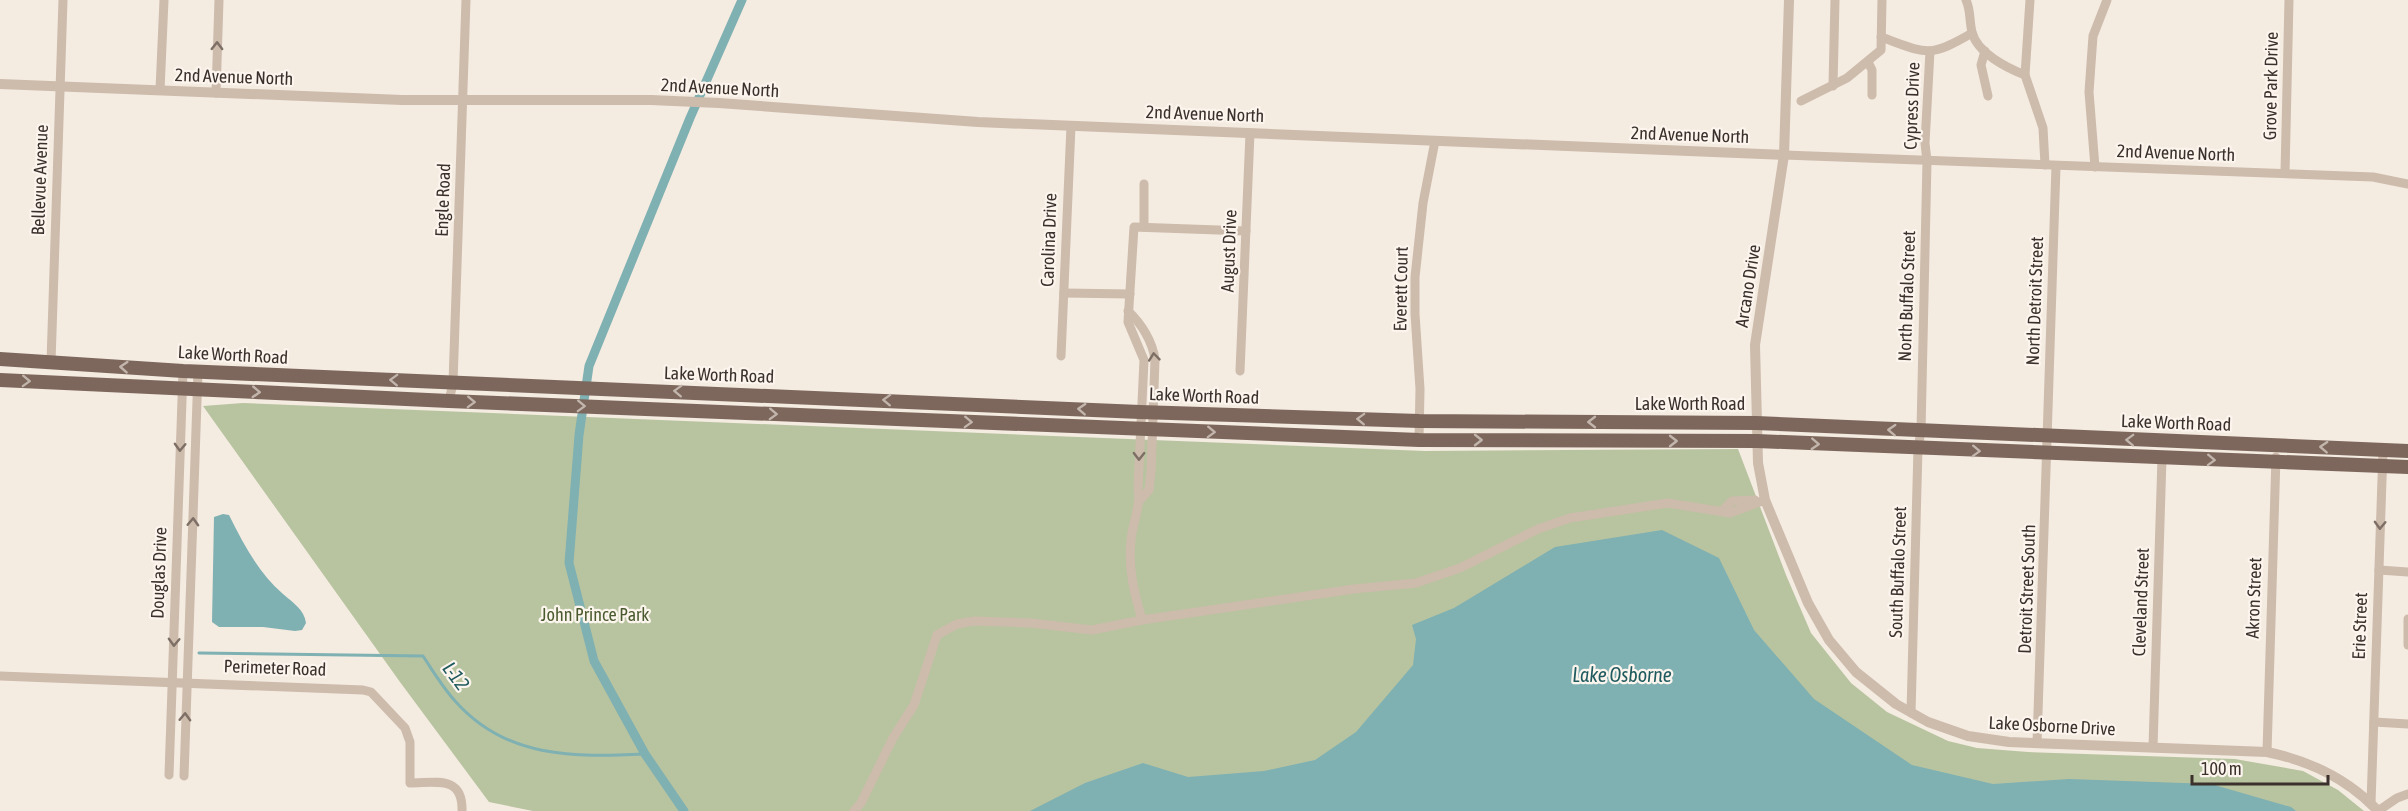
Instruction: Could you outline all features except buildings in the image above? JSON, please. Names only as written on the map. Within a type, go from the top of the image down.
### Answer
[{"type":"main road","name":"Lake Worth Road","points":[[0,359],[198,372],[1147,412],[1419,421],[1756,423],[2408,451]]},
{"type":"main road","name":"Lake Worth Road","points":[[0,380],[450,401],[1419,440],[1757,441],[2408,467]]},
{"type":"main road","points":[[675,410],[693,404],[739,402],[757,395]]},
{"type":"street","name":"Bellevue Avenue","points":[[51,362],[63,0]]},
{"type":"street","points":[[160,90],[164,0]]},
{"type":"street","points":[[216,93],[219,0]]},
{"type":"street","name":"Engle Road","points":[[450,401],[453,383],[466,0]]},
{"type":"street","name":"Arcano Drive","points":[[1756,423],[1755,345],[1784,155],[1789,0]]},
{"type":"street","points":[[1833,86],[1834,0]]},
{"type":"street","points":[[1801,101],[1833,86],[1881,50],[1882,0]]},
{"type":"street","points":[[2030,0],[2025,75],[2043,128],[2045,165]]},
{"type":"street","points":[[2095,167],[2090,81],[2093,36],[2107,0]]},
{"type":"street","name":"Grove Park Drive","points":[[2285,173],[2289,0]]},
{"type":"street","points":[[1970,3],[1972,33],[1985,51],[2004,65],[2025,75]]},
{"type":"street","points":[[1881,37],[1908,48],[1930,51],[1950,46],[1972,33]]},
{"type":"street","name":"Cypress Drive","points":[[1928,161],[1925,142],[1930,51]]},
{"type":"street","points":[[1985,51],[1982,55],[1981,69],[1988,96]]},
{"type":"street","points":[[1868,62],[1872,70],[1872,95]]},
{"type":"street","name":"2nd Avenue North","points":[[0,84],[463,101],[680,101],[978,122],[2056,166],[2285,173],[2373,177],[2408,184]]},
{"type":"street","name":"Carolina Drive","points":[[1061,356],[1071,126]]},
{"type":"street","name":"August Drive","points":[[1240,371],[1250,133]]},
{"type":"street","name":"Everett Court","points":[[1419,440],[1420,389],[1415,277],[1423,203],[1435,141]]},
{"type":"street","name":"North Buffalo Street","points":[[1920,431],[1928,161]]},
{"type":"street","name":"North Detroit Street","points":[[2049,436],[2056,166]]},
{"type":"street","points":[[1144,184],[1144,227]]},
{"type":"street","points":[[1142,620],[1129,565],[1131,537],[1140,500],[1149,490],[1144,360],[1128,322],[1134,227],[1246,231]]},
{"type":"street","points":[[1064,293],[1130,294]]},
{"type":"street","name":"Douglas Drive","points":[[169,775],[183,371]]},
{"type":"street","name":"Douglas Drive","points":[[183,776],[198,372]]},
{"type":"street","name":"Lake Osborne Drive","points":[[1756,423],[1758,463],[1765,500],[1808,603],[1829,640],[1850,666],[1875,689],[1911,713],[1968,736],[1993,740],[2267,752],[2299,760],[2330,772],[2358,791],[2375,807]]},
{"type":"street","name":"South Buffalo Street","points":[[1911,713],[1920,431]]},
{"type":"street","name":"Detroit Street South","points":[[2037,743],[2049,436]]},
{"type":"street","name":"Akron Street","points":[[2267,752],[2276,445]]},
{"type":"street","name":"Erie Street","points":[[2375,807],[2374,722],[2383,450]]},
{"type":"street","name":"Cleveland Street","points":[[2153,747],[2162,458]]},
{"type":"street","points":[[854,811],[861,803],[893,738],[914,705],[921,688],[930,651],[938,634],[947,628],[974,621],[1031,622],[1092,630],[1142,620],[1354,589],[1416,583],[1460,568],[1538,529],[1570,518],[1668,503],[1722,511],[1732,501],[1765,500]]},
{"type":"street","points":[[2379,570],[2408,572]]},
{"type":"street","points":[[2408,619],[2408,645]]},
{"type":"street","name":"Perimeter Road","points":[[0,676],[336,687],[371,692],[405,728],[410,742],[410,783],[449,783],[458,788],[462,800],[462,811]]},
{"type":"street","points":[[2374,722],[2408,724]]},
{"type":"street","points":[[2375,807],[2408,794]]},
{"type":"green space","name":"John Prince Park","points":[[243,403],[1425,451],[1738,449],[1786,575],[1811,633],[1851,683],[1887,712],[1948,741],[1977,748],[2028,752],[2235,759],[2303,771],[2338,790],[2364,811],[533,811],[489,802],[400,682],[203,406]]},
{"type":"water","points":[[229,515],[246,547],[266,577],[300,610],[306,623],[302,630],[219,627],[212,622],[214,517]]},
{"type":"water","name":"Lake Osborne","points":[[1662,530],[1719,558],[1754,630],[1814,699],[1912,765],[1993,784],[2069,779],[2211,784],[2291,807],[2296,811],[1030,811],[1085,783],[1143,763],[1188,777],[1264,771],[1315,760],[1356,732],[1413,665],[1416,639],[1412,625],[1454,608],[1555,547]]},
{"type":"waterway","points":[[684,811],[645,754],[594,661],[569,563],[579,435],[589,366],[690,118],[742,0]]},
{"type":"waterway","name":"L-12","points":[[199,653],[423,656],[456,702],[476,721],[497,735],[519,744],[567,754],[645,754]]}]
